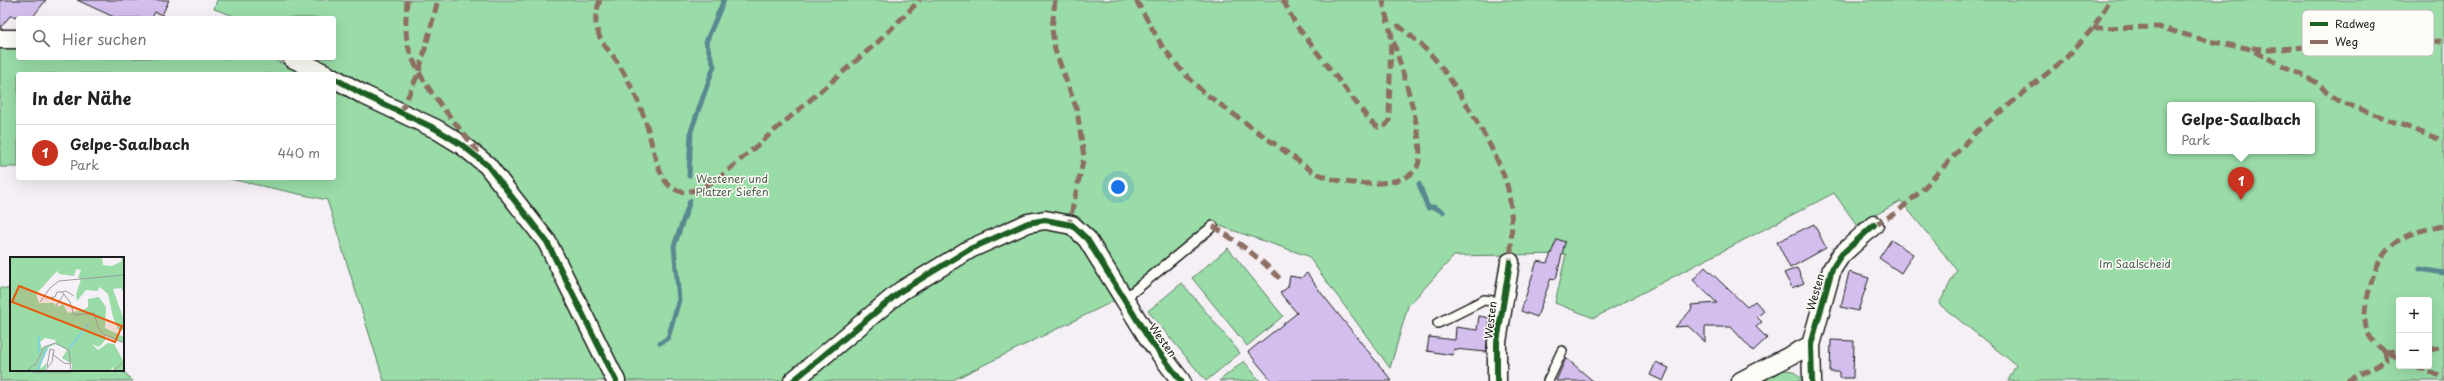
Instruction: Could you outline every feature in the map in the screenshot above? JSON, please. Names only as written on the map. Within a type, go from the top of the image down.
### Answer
[{"type":"street","points":[[0,39],[16,39]]},
{"type":"street","points":[[296,60],[322,72]]},
{"type":"street","points":[[336,79],[364,95],[436,129],[462,145],[487,166],[547,242],[616,381]]},
{"type":"street","name":"Westen","points":[[793,381],[901,291],[970,249],[1028,223],[1045,220],[1069,224],[1080,231],[1094,249],[1126,305],[1148,339],[1181,381]]},
{"type":"street","name":"Westen","points":[[1812,381],[1811,345],[1832,269],[1841,255],[1874,225]]},
{"type":"street","name":"Westen","points":[[1497,381],[1497,342],[1502,302],[1510,262]]},
{"type":"street","points":[[1745,380],[1811,345]]},
{"type":"lane","points":[[1126,305],[1213,226]]},
{"type":"lane","points":[[1438,323],[1484,300],[1502,302]]},
{"type":"lane","points":[[1548,381],[1562,351]]},
{"type":"green space","points":[[217,0],[2444,0],[2444,381],[2008,381],[2016,365],[1939,304],[1957,270],[1901,201],[1857,225],[1834,193],[1594,318],[1555,303],[1566,254],[1454,256],[1408,306],[1390,368],[1308,256],[1211,223],[1118,299],[951,381],[384,381],[327,200],[234,180],[336,180],[336,72],[302,72],[311,60],[336,60],[336,16],[234,16],[214,9]]},
{"type":"green space","points":[[0,46],[16,46],[16,60],[275,60],[302,72],[16,72],[16,167],[0,167]]},
{"type":"green space","points":[[1228,248],[1283,316],[1247,346],[1192,278]]},
{"type":"green space","points":[[1182,283],[1240,353],[1206,381],[1148,311]]},
{"type":"green space","points":[[0,288],[10,289],[10,371],[123,371],[133,381],[0,381]]},
{"type":"green space","points":[[1244,361],[1260,381],[1219,381]]},
{"type":"green space","points":[[1777,369],[1793,371],[1804,381],[1760,381]]},
{"type":"building","points":[[0,0],[46,0],[34,16],[10,16],[0,28]]},
{"type":"building","points":[[77,0],[169,0],[162,15],[155,12],[153,16],[112,16]]},
{"type":"building","points":[[1814,224],[1826,248],[1790,268],[1777,242]]},
{"type":"building","points":[[1557,239],[1565,242],[1556,279],[1551,278],[1537,317],[1521,311],[1537,261],[1547,263]]},
{"type":"building","points":[[1891,240],[1913,254],[1901,273],[1879,258]]},
{"type":"building","points":[[1705,267],[1747,307],[1755,301],[1764,311],[1757,317],[1762,322],[1756,327],[1767,338],[1753,351],[1731,327],[1705,327],[1705,342],[1688,326],[1675,327],[1692,309],[1691,305],[1717,303],[1693,280]]},
{"type":"building","points":[[1797,268],[1804,283],[1792,288],[1784,273]]},
{"type":"building","points":[[1849,272],[1869,278],[1858,311],[1841,307]]},
{"type":"building","points":[[1307,273],[1322,294],[1392,381],[1272,381],[1248,352],[1297,313],[1280,293],[1288,287],[1290,276],[1301,278]]},
{"type":"building","points":[[1479,316],[1490,318],[1486,352],[1454,349],[1453,355],[1427,351],[1429,337],[1455,340],[1456,327],[1477,330]]},
{"type":"building","points":[[1831,340],[1854,341],[1853,378],[1839,378],[1839,372],[1830,372]]},
{"type":"building","points":[[1566,358],[1593,381],[1556,381]]},
{"type":"building","points":[[1656,362],[1669,368],[1663,381],[1650,375]]},
{"type":"waterway","points":[[689,176],[691,131],[714,66],[706,42],[724,0]]},
{"type":"waterway","points":[[1419,184],[1428,208],[1434,207],[1443,212]]},
{"type":"waterway","points":[[660,343],[668,338],[679,300],[674,246],[690,201]]},
{"type":"waterway","points":[[2420,269],[2444,273]]},
{"type":"marked path","points":[[407,0],[407,40],[416,66],[431,92],[479,154]]},
{"type":"marked path","points":[[401,112],[419,72],[438,0]]},
{"type":"marked path","points":[[600,0],[596,20],[599,36],[603,44],[614,57],[636,97],[648,128],[655,158],[663,177],[674,189],[686,192],[703,187],[719,178],[879,41],[920,0]]},
{"type":"marked path","points":[[1055,0],[1052,29],[1055,50],[1077,110],[1084,157],[1069,224]]},
{"type":"marked path","points":[[1136,0],[1162,46],[1181,70],[1203,92],[1312,171],[1340,181],[1367,184],[1391,182],[1407,177],[1416,169],[1420,156],[1419,137],[1414,114],[1386,16],[1383,0]]},
{"type":"marked path","points":[[1283,0],[1296,25],[1371,122],[1378,127],[1386,125],[1389,121],[1391,30],[1399,26],[1433,57],[1465,101],[1487,140],[1504,175],[1511,207],[1512,235],[1510,262]]},
{"type":"marked path","points":[[1874,225],[1896,213],[1922,190],[1976,132],[2066,58],[2093,28],[2110,0]]},
{"type":"marked path","points":[[2093,28],[2158,27],[2208,41],[2247,48],[2318,83],[2327,93],[2339,101],[2444,141]]},
{"type":"marked path","points":[[2434,41],[2444,41]]},
{"type":"marked path","points":[[2252,48],[2270,50],[2302,47]]},
{"type":"marked path","points":[[1213,226],[1250,252],[1283,282]]},
{"type":"marked path","points":[[2396,356],[2377,345],[2367,330],[2365,311],[2374,274],[2385,252],[2400,239],[2431,228],[2444,226]]},
{"type":"marked path","points":[[2432,349],[2444,347]]},
{"type":"marked path","points":[[2385,352],[2396,351]]},
{"type":"marked path","points":[[2347,381],[2387,360],[2385,352]]},
{"type":"marked path","points":[[2423,369],[2444,378]]},
{"type":"cycle path","points":[[336,79],[364,95],[436,129],[462,145],[487,165],[547,242],[616,381]]},
{"type":"cycle path","points":[[793,381],[901,291],[970,249],[1028,223],[1045,220],[1072,225],[1087,239],[1149,339],[1181,381]]},
{"type":"cycle path","points":[[1812,381],[1811,345],[1832,269],[1841,255],[1874,225]]},
{"type":"cycle path","points":[[1497,381],[1497,342],[1510,262]]},
{"type":"place","name":"Gelpe-Saalbach","points":[[2241,200]]},
{"type":"park label","name":"Westener und Platzer Siefen","points":[[732,184]]},
{"type":"park label","name":"Im Saalscheid","points":[[2135,263]]}]
